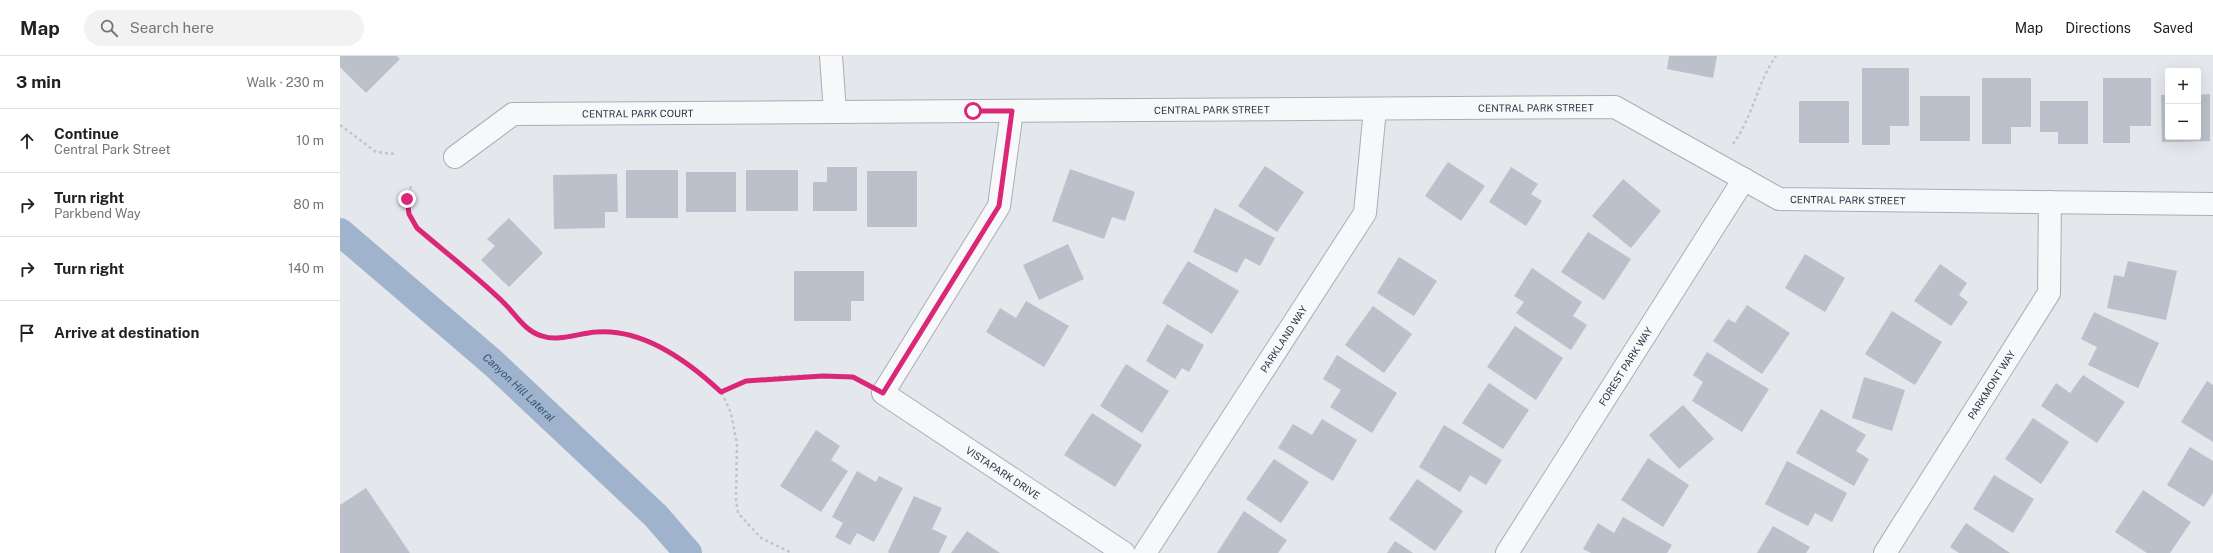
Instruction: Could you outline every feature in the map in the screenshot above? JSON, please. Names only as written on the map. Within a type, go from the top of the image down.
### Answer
[{"type":"street","points":[[832,56],[834,112]]},
{"type":"street","name":"CENTRAL PARK STREET","points":[[834,112],[1615,107],[1779,199],[2213,204]]},
{"type":"street","name":"PARKLAND WAY","points":[[1145,553],[1365,213],[1375,108]]},
{"type":"street","points":[[883,393],[999,206],[1012,111]]},
{"type":"street","name":"CENTRAL PARK COURT","points":[[455,157],[513,114],[834,112]]},
{"type":"street","name":"FOREST PARK WAY","points":[[1507,553],[1744,179]]},
{"type":"street","name":"PARKMONT WAY","points":[[1885,553],[2049,293],[2050,202]]},
{"type":"street","name":"VISTAPARK DRIVE","points":[[883,393],[1124,553]]},
{"type":"path","points":[[1730,150],[1746,124],[1766,72],[1776,56]]},
{"type":"path","points":[[340,125],[376,152],[396,154]]},
{"type":"path","points":[[411,186],[407,199],[409,214],[417,228],[502,301],[532,332],[552,338],[597,332],[620,333],[647,340],[703,375],[721,392],[730,413],[737,444],[736,500],[738,513],[762,538],[792,553]]},
{"type":"path","points":[[721,392],[746,381],[823,376],[853,377],[883,393]]},
{"type":"building","points":[[340,56],[397,56],[400,59],[366,93],[340,67]]},
{"type":"building","points":[[1669,56],[1717,56],[1713,78],[1667,69]]},
{"type":"building","points":[[1862,68],[1909,68],[1909,126],[1890,126],[1890,145],[1862,145]]},
{"type":"building","points":[[1982,78],[2031,78],[2031,127],[2011,127],[2011,144],[1982,144]]},
{"type":"building","points":[[2103,78],[2151,78],[2151,126],[2130,126],[2130,143],[2103,143]]},
{"type":"building","points":[[2210,94],[2210,141],[2162,142],[2161,95],[2165,95],[2165,140],[2201,140],[2201,95]]},
{"type":"building","points":[[1920,96],[1970,96],[1970,141],[1920,141]]},
{"type":"building","points":[[1799,101],[1849,101],[1849,143],[1799,143]]},
{"type":"building","points":[[2040,101],[2088,101],[2088,144],[2058,144],[2058,132],[2040,132]]},
{"type":"building","points":[[1448,162],[1485,186],[1461,221],[1425,196]]},
{"type":"building","points":[[1265,166],[1304,192],[1277,232],[1238,206]]},
{"type":"building","points":[[827,167],[857,167],[857,211],[813,211],[813,182],[827,182]]},
{"type":"building","points":[[1511,167],[1538,184],[1531,194],[1542,201],[1526,226],[1489,202]]},
{"type":"building","points":[[1070,169],[1135,192],[1125,221],[1112,217],[1104,239],[1052,221]]},
{"type":"building","points":[[626,170],[678,170],[678,218],[626,218]]},
{"type":"building","points":[[746,170],[798,170],[798,211],[746,211]]},
{"type":"building","points":[[867,171],[917,171],[917,227],[867,227]]},
{"type":"building","points":[[686,172],[736,172],[736,212],[686,212]]},
{"type":"building","points":[[617,174],[618,212],[605,212],[605,228],[554,229],[553,175]]},
{"type":"building","points":[[1623,179],[1661,211],[1631,248],[1592,216]]},
{"type":"building","points":[[1215,208],[1275,238],[1260,266],[1245,258],[1237,273],[1193,252]]},
{"type":"building","points":[[509,218],[543,253],[509,287],[481,260],[495,246],[487,239]]},
{"type":"building","points":[[1588,232],[1631,259],[1604,300],[1561,272]]},
{"type":"building","points":[[1068,244],[1084,279],[1039,300],[1023,265]]},
{"type":"building","points":[[1805,254],[1845,278],[1825,312],[1785,288]]},
{"type":"building","points":[[1399,257],[1437,281],[1414,316],[1377,293]]},
{"type":"building","points":[[1188,261],[1239,291],[1212,334],[1162,303]]},
{"type":"building","points":[[2128,261],[2177,271],[2166,320],[2107,308],[2114,275],[2124,277]]},
{"type":"building","points":[[1940,264],[1967,283],[1959,295],[1968,302],[1951,326],[1914,301]]},
{"type":"building","points":[[1532,268],[1582,302],[1573,316],[1587,325],[1571,350],[1516,313],[1524,302],[1514,296]]},
{"type":"building","points":[[794,271],[864,271],[864,301],[851,301],[851,321],[794,321]]},
{"type":"building","points":[[1026,301],[1069,326],[1044,367],[986,332],[1000,308],[1016,318]]},
{"type":"building","points":[[1747,305],[1790,333],[1762,374],[1713,341],[1728,319],[1735,323]]},
{"type":"building","points":[[1373,306],[1412,334],[1384,373],[1345,345]]},
{"type":"building","points":[[1892,311],[1942,342],[1915,385],[1865,354]]},
{"type":"building","points":[[2094,312],[2159,343],[2138,388],[2088,365],[2097,347],[2081,339]]},
{"type":"building","points":[[1167,324],[1204,345],[1189,372],[1182,368],[1175,379],[1146,361]]},
{"type":"building","points":[[1515,326],[1563,358],[1536,400],[1487,367]]},
{"type":"building","points":[[1707,352],[1769,389],[1742,432],[1692,401],[1703,382],[1693,375]]},
{"type":"building","points":[[1337,355],[1397,393],[1372,433],[1330,407],[1341,390],[1323,379]]},
{"type":"building","points":[[1126,364],[1169,391],[1142,433],[1100,406]]},
{"type":"building","points":[[2083,375],[2125,402],[2097,443],[2041,406],[2056,383],[2070,393]]},
{"type":"building","points":[[1864,377],[1905,390],[1892,431],[1852,418]]},
{"type":"building","points":[[2207,381],[2213,385],[2213,442],[2181,422]]},
{"type":"building","points":[[1489,383],[1529,410],[1503,449],[1462,423]]},
{"type":"building","points":[[1683,405],[1714,439],[1679,469],[1649,435]]},
{"type":"building","points":[[1821,409],[1866,435],[1856,451],[1869,459],[1854,486],[1796,453]]},
{"type":"building","points":[[1092,413],[1142,445],[1115,487],[1064,455]]},
{"type":"building","points":[[2033,418],[2069,442],[2041,484],[2005,459]]},
{"type":"building","points":[[1322,419],[1357,440],[1333,481],[1278,448],[1293,424],[1312,435]]},
{"type":"building","points":[[1444,425],[1502,460],[1486,485],[1470,475],[1460,492],[1419,467]]},
{"type":"building","points":[[816,430],[840,446],[831,460],[848,471],[821,512],[780,486]]},
{"type":"building","points":[[2190,447],[2213,461],[2213,493],[2204,507],[2167,485]]},
{"type":"building","points":[[1648,458],[1689,485],[1663,527],[1621,500]]},
{"type":"building","points":[[1274,459],[1309,482],[1281,523],[1246,499]]},
{"type":"building","points":[[1787,461],[1847,493],[1832,522],[1815,513],[1808,526],[1765,504]]},
{"type":"building","points":[[857,471],[876,482],[879,476],[903,488],[874,542],[857,533],[850,545],[835,537],[843,523],[832,517]]},
{"type":"building","points":[[1994,475],[2034,499],[2013,533],[1973,509]]},
{"type":"building","points":[[1417,479],[1463,511],[1435,551],[1389,519]]},
{"type":"building","points":[[366,488],[410,553],[340,553],[340,505]]},
{"type":"building","points":[[2143,490],[2191,522],[2170,553],[2147,553],[2115,532]]},
{"type":"building","points":[[914,496],[942,508],[932,529],[947,536],[939,553],[889,553],[888,552]]},
{"type":"building","points":[[1244,511],[1287,540],[1278,553],[1217,553]]},
{"type":"building","points":[[1623,517],[1672,545],[1667,553],[1591,553],[1583,549],[1598,523],[1614,533]]},
{"type":"building","points":[[1966,523],[2010,553],[1959,553],[1950,547]]},
{"type":"building","points":[[1773,526],[1810,547],[1806,553],[1757,553]]},
{"type":"building","points":[[967,531],[1000,553],[951,553]]},
{"type":"building","points":[[1395,541],[1413,553],[1387,553]]},
{"type":"waterway","name":"Canyon Hill Lateral","points":[[340,232],[492,362],[656,516],[688,553]]},
{"type":"route","points":[[407,199],[409,214],[417,228],[502,301],[532,332],[543,337],[552,338],[597,332],[620,333],[647,340],[703,375],[721,392],[746,381],[771,378],[823,376],[853,377],[883,393],[999,206],[1012,111],[973,111]]}]
